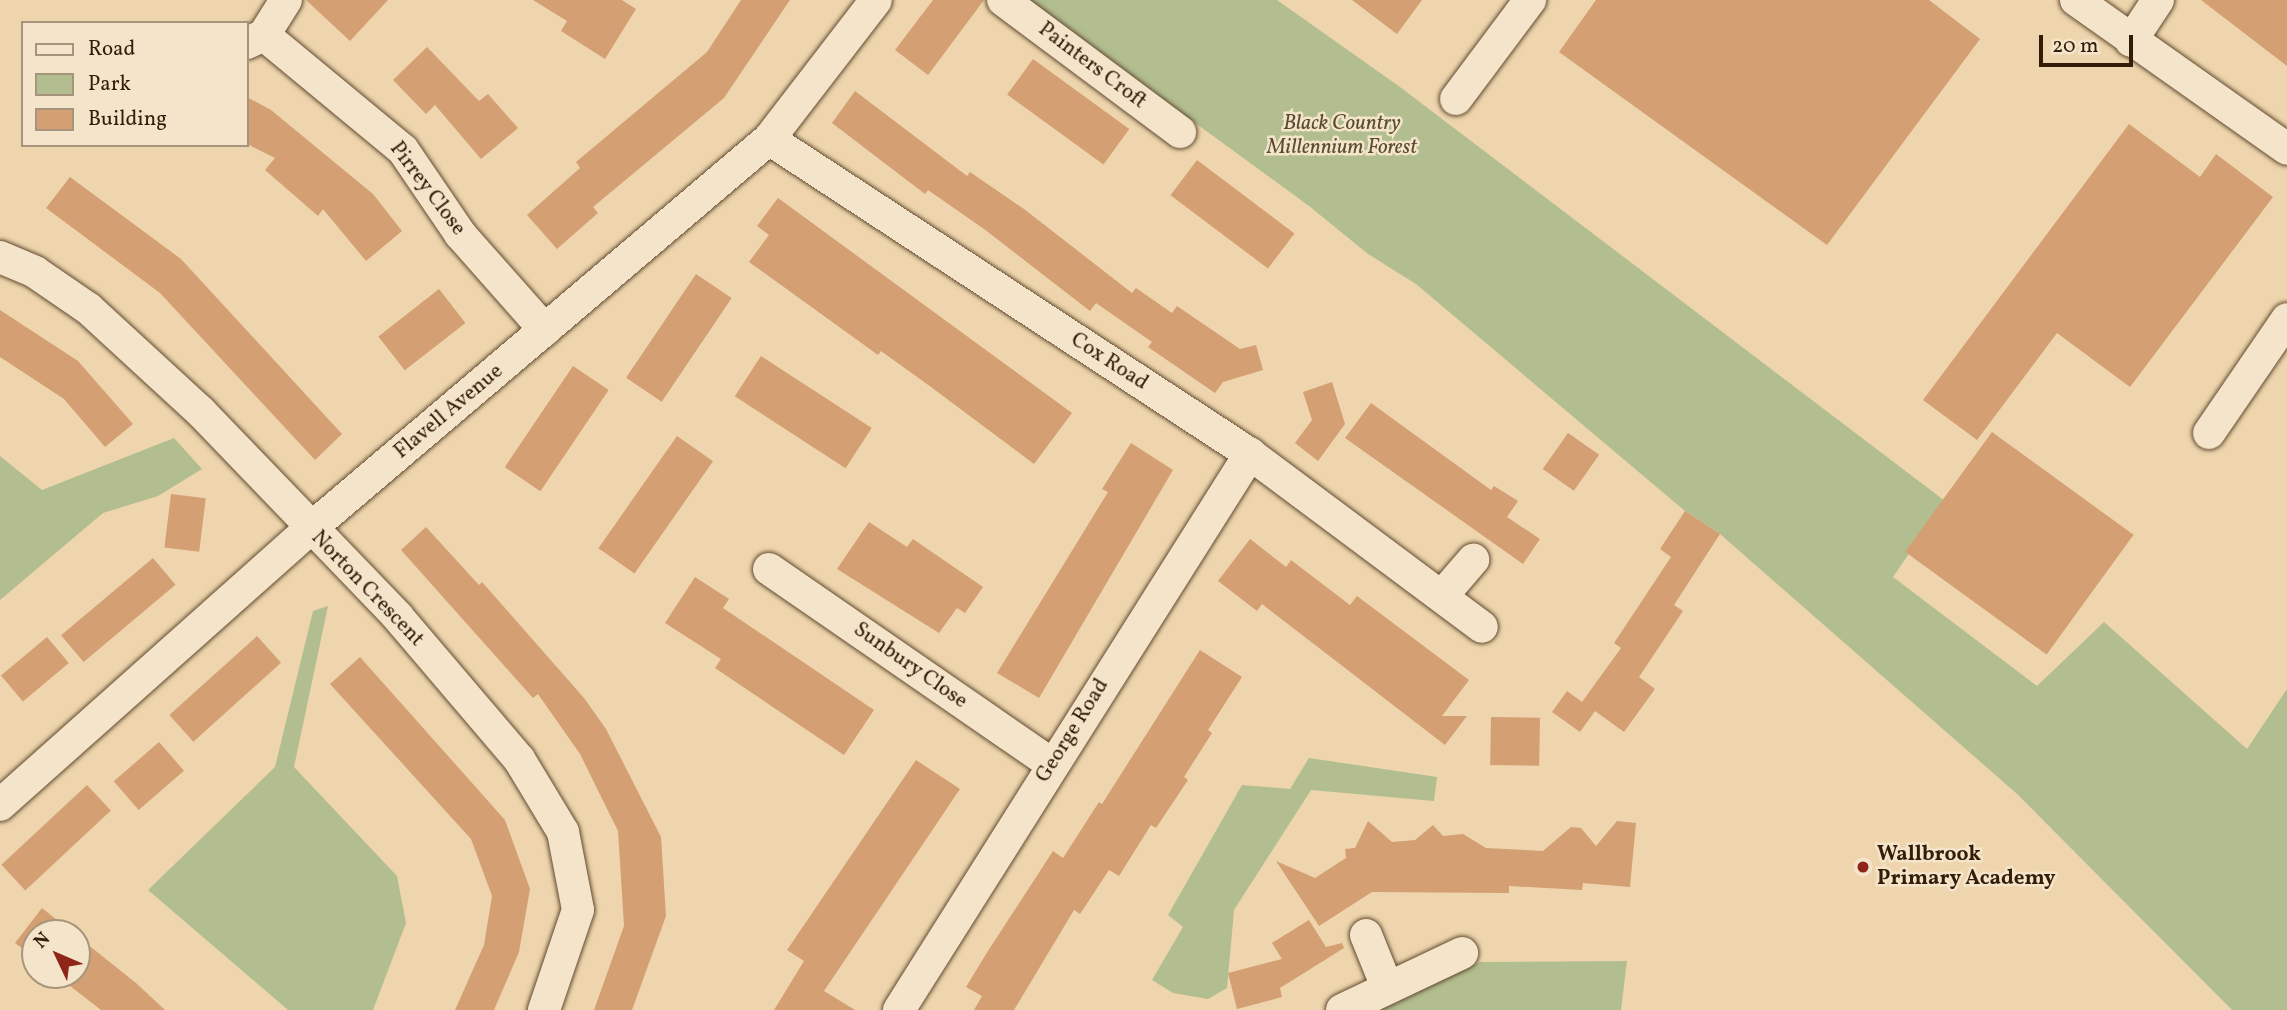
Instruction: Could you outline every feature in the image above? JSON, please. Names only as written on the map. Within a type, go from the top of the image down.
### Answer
[{"type":"street","name":"Pirrey Close","points":[[286,0],[255,39],[403,150],[460,234],[545,330]]},
{"type":"street","name":"Flavell Avenue","points":[[0,805],[310,529],[769,139],[876,0]]},
{"type":"street","name":"Painters Croft","points":[[1003,0],[1180,132]]},
{"type":"street","points":[[1456,99],[1530,0]]},
{"type":"street","points":[[2076,0],[2287,149]]},
{"type":"street","points":[[2131,41],[2158,0]]},
{"type":"street","name":"Cox Road","points":[[769,139],[1250,454],[1482,627]]},
{"type":"street","name":"Norton Crescent","points":[[0,257],[35,272],[89,309],[201,412],[310,529],[398,617],[519,759],[563,832],[578,910],[544,1010]]},
{"type":"street","points":[[2209,433],[2287,319]]},
{"type":"street","name":"George Road","points":[[899,1010],[1250,454]]},
{"type":"street","points":[[1442,596],[1473,560]]},
{"type":"street","name":"Sunbury Close","points":[[769,569],[1052,764]]},
{"type":"street","points":[[1366,935],[1387,987]]},
{"type":"street","points":[[1342,1010],[1462,953]]},
{"type":"green space","name":"Black Country Millennium Forest","points":[[1027,0],[1277,0],[1400,87],[1945,501],[1893,577],[2037,686],[2104,622],[2247,749],[2287,689],[2287,1010],[2232,1010],[2016,793],[1720,534],[1685,511],[1416,284],[1368,254],[1309,206]]},
{"type":"green space","points":[[174,438],[202,469],[158,496],[103,513],[0,600],[0,456],[42,490]]},
{"type":"green space","points":[[328,606],[294,767],[397,876],[406,923],[373,1010],[288,1010],[148,890],[275,767],[313,611]]},
{"type":"green space","points":[[1309,758],[1437,777],[1434,801],[1311,790],[1234,910],[1227,988],[1208,999],[1173,993],[1152,980],[1183,927],[1168,915],[1242,785],[1290,789]]},
{"type":"green space","points":[[1627,961],[1621,1010],[1373,1010],[1480,962]]},
{"type":"building","points":[[306,0],[388,0],[350,41]]},
{"type":"building","points":[[533,0],[622,0],[636,9],[605,59],[561,31],[567,21]]},
{"type":"building","points":[[741,0],[790,0],[724,98],[593,207],[598,213],[557,249],[527,215],[580,168],[576,162],[707,52]]},
{"type":"building","points":[[933,0],[984,0],[928,75],[895,50]]},
{"type":"building","points":[[1352,0],[1422,0],[1397,34]]},
{"type":"building","points":[[1596,0],[1929,0],[1980,39],[1827,245],[1559,52]]},
{"type":"building","points":[[2201,0],[2287,0],[2287,66]]},
{"type":"building","points":[[427,47],[479,101],[488,94],[518,128],[481,159],[435,105],[426,114],[393,80]]},
{"type":"building","points":[[1033,59],[1129,129],[1103,165],[1007,95]]},
{"type":"building","points":[[855,91],[967,176],[970,172],[1024,209],[1132,293],[1136,288],[1172,313],[1177,306],[1240,349],[1256,345],[1263,370],[1223,382],[1215,393],[1148,347],[1152,342],[1096,303],[1090,311],[984,229],[928,190],[925,194],[832,123]]},
{"type":"building","points":[[248,98],[271,110],[373,194],[402,231],[366,261],[323,209],[318,216],[265,170],[275,158],[248,144]]},
{"type":"building","points":[[2129,124],[2200,177],[2216,154],[2273,197],[2130,387],[2057,333],[1977,440],[1923,400]]},
{"type":"building","points":[[1197,160],[1294,233],[1268,269],[1171,195]]},
{"type":"building","points":[[70,177],[181,259],[342,434],[315,460],[160,293],[46,208]]},
{"type":"building","points":[[778,198],[1072,413],[1034,464],[881,351],[878,355],[749,262],[769,235],[757,226]]},
{"type":"building","points":[[696,274],[732,298],[662,402],[626,378]]},
{"type":"building","points":[[439,289],[465,323],[405,370],[378,336]]},
{"type":"building","points":[[0,310],[78,361],[133,424],[105,447],[64,399],[0,357]]},
{"type":"building","points":[[761,356],[872,428],[846,468],[735,396]]},
{"type":"building","points":[[573,366],[609,390],[540,491],[505,467]]},
{"type":"building","points":[[1332,382],[1345,424],[1318,461],[1295,443],[1312,420],[1303,392]]},
{"type":"building","points":[[1371,403],[1491,490],[1494,486],[1518,501],[1507,517],[1540,539],[1523,564],[1345,438]]},
{"type":"building","points":[[1992,432],[2134,535],[2047,655],[1905,552]]},
{"type":"building","points":[[1568,433],[1599,455],[1574,491],[1543,469]]},
{"type":"building","points":[[677,436],[713,461],[634,573],[598,548]]},
{"type":"building","points":[[1131,443],[1173,470],[1039,698],[997,673],[1108,492],[1102,489]]},
{"type":"building","points":[[171,494],[206,498],[199,552],[164,548]]},
{"type":"building","points":[[1685,511],[1720,534],[1674,605],[1683,611],[1639,677],[1655,689],[1624,732],[1595,711],[1580,732],[1552,712],[1567,691],[1582,702],[1621,648],[1614,643],[1671,557],[1660,549]]},
{"type":"building","points":[[869,522],[907,547],[913,539],[983,587],[965,613],[957,608],[939,633],[837,569]]},
{"type":"building","points":[[426,527],[479,585],[482,582],[584,698],[606,729],[661,837],[666,916],[632,1010],[594,1010],[624,926],[618,831],[580,754],[538,694],[533,698],[401,550]]},
{"type":"building","points":[[1250,539],[1286,567],[1291,560],[1350,605],[1357,596],[1469,680],[1442,716],[1467,716],[1445,745],[1262,604],[1257,611],[1218,581]]},
{"type":"building","points":[[153,558],[175,585],[84,662],[61,635]]},
{"type":"building","points":[[695,577],[729,599],[723,608],[874,710],[844,755],[715,668],[721,659],[665,623]]},
{"type":"building","points":[[257,636],[281,663],[193,742],[169,715]]},
{"type":"building","points":[[47,637],[69,663],[23,702],[1,676]]},
{"type":"building","points":[[1200,650],[1242,677],[1208,730],[1212,733],[1184,777],[1188,780],[1156,828],[1151,825],[1119,876],[1109,870],[1080,914],[1074,910],[1014,1010],[974,1010],[982,996],[966,987],[988,951],[1053,851],[1063,858],[1099,802],[1102,804]]},
{"type":"building","points":[[360,657],[505,820],[530,889],[519,952],[494,1010],[455,1010],[484,945],[492,896],[471,839],[330,684]]},
{"type":"building","points":[[1491,717],[1540,718],[1539,766],[1490,765]]},
{"type":"building","points":[[159,742],[184,771],[139,810],[114,781]]},
{"type":"building","points":[[916,760],[960,789],[824,991],[855,1010],[774,1010],[804,961],[787,950]]},
{"type":"building","points":[[87,785],[111,811],[25,890],[1,865]]},
{"type":"building","points":[[1368,821],[1392,842],[1415,840],[1433,825],[1443,836],[1463,834],[1486,848],[1543,851],[1571,827],[1581,828],[1596,846],[1617,821],[1636,823],[1630,887],[1583,883],[1582,890],[1509,886],[1509,893],[1372,892],[1319,926],[1276,861],[1315,878],[1346,858],[1345,849],[1355,848]]},
{"type":"building","points":[[42,908],[56,919],[34,919]]},
{"type":"building","points":[[1309,920],[1326,947],[1342,943],[1344,948],[1280,988],[1282,997],[1237,1009],[1228,973],[1282,959],[1272,943]]},
{"type":"building","points":[[21,935],[21,948],[15,943]]},
{"type":"building","points":[[91,947],[165,1010],[101,1010],[74,989],[91,989]]},
{"type":"place","name":"Wallbrook Primary Academy","points":[[1863,867]]}]
